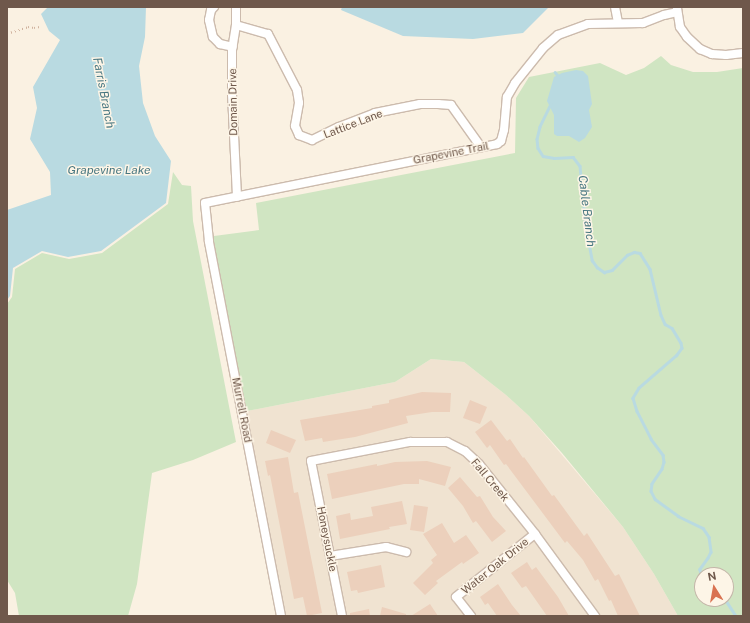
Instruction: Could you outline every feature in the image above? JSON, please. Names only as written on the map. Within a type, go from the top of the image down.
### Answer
[{"type":"street","points":[[214,7],[211,10],[209,20],[213,37],[220,44],[233,47]]},
{"type":"street","name":"Domain Drive","points":[[236,7],[236,25],[233,47],[232,116],[237,197]]},
{"type":"street","points":[[615,7],[618,23]]},
{"type":"street","name":"Grapevine Trail","points":[[205,203],[497,144],[501,140],[504,130],[507,97],[515,83],[543,48],[558,35],[576,27],[588,24],[643,23],[677,9],[680,27],[687,37],[700,49],[712,54],[743,54]]},
{"type":"street","name":"Lattice Lane","points":[[236,25],[268,34],[297,90],[299,104],[295,126],[299,136],[312,140],[339,127],[375,113],[420,104],[438,104],[451,105],[481,147]]},
{"type":"street","name":"Murrell Road","points":[[205,203],[209,241],[266,529],[281,616]]},
{"type":"street","name":"Fall Creek","points":[[311,461],[410,442],[447,442],[465,451],[479,464],[535,534],[595,616]]},
{"type":"street","name":"Honeysuckle","points":[[311,461],[342,616]]},
{"type":"street","name":"Water Oak Drive","points":[[471,616],[456,597],[535,534]]},
{"type":"street","points":[[330,556],[386,547],[406,552]]},
{"type":"path","points":[[7,34],[28,27],[40,27]]},
{"type":"shaded area","points":[[431,359],[464,362],[506,395],[529,416],[623,527],[654,574],[678,616],[284,616],[242,412],[395,382]]},
{"type":"green space","points":[[661,56],[671,65],[693,72],[717,72],[743,68],[743,616],[678,616],[654,574],[623,527],[562,453],[529,416],[506,395],[464,362],[431,359],[395,382],[242,412],[213,245],[214,236],[259,230],[256,203],[515,153],[516,98],[529,77],[600,63],[626,75],[644,68]]},
{"type":"green space","points":[[173,172],[182,185],[191,186],[193,221],[236,442],[193,460],[152,473],[137,584],[128,616],[19,616],[15,593],[7,580],[7,304],[12,297],[15,269],[42,253],[69,259],[102,253],[168,204]]},
{"type":"water","name":"Grapevine Lake","points":[[48,7],[146,7],[145,37],[139,66],[143,103],[155,136],[171,161],[166,203],[101,251],[68,257],[42,251],[13,268],[10,296],[7,300],[7,210],[51,195],[50,172],[30,139],[37,108],[33,87],[60,40],[49,31],[41,14]]},
{"type":"water","points":[[342,7],[549,7],[523,33],[473,39],[403,36],[341,10]]},
{"type":"water","points":[[576,70],[583,71],[588,76],[592,104],[589,110],[592,127],[585,138],[579,142],[569,136],[557,136],[554,134],[554,115],[547,101],[554,77],[562,73]]},
{"type":"building","points":[[422,392],[451,393],[450,412],[432,412],[406,416],[408,423],[355,437],[323,442],[322,438],[305,441],[300,420],[372,408],[372,406],[389,403],[389,400]]},
{"type":"building","points":[[470,400],[487,407],[480,424],[463,418]]},
{"type":"building","points":[[491,420],[507,441],[510,439],[584,536],[587,533],[615,576],[619,574],[640,616],[618,616],[611,600],[609,601],[598,579],[595,581],[583,560],[567,541],[565,543],[490,445],[487,448],[475,432]]},
{"type":"building","points":[[271,430],[296,440],[290,453],[266,443]]},
{"type":"building","points":[[288,457],[294,493],[298,492],[322,613],[307,616],[303,597],[294,599],[270,475],[268,476],[265,461]]},
{"type":"building","points":[[427,461],[451,467],[445,486],[419,479],[419,484],[404,484],[332,499],[327,474],[377,464],[377,466],[395,462]]},
{"type":"building","points":[[460,477],[477,497],[480,496],[493,517],[506,531],[492,542],[476,521],[473,523],[463,506],[448,488]]},
{"type":"building","points":[[402,501],[407,524],[340,539],[336,516],[350,513],[351,520],[373,516],[371,507]]},
{"type":"building","points":[[414,505],[428,507],[424,532],[410,530]]},
{"type":"building","points":[[442,523],[454,543],[466,535],[479,553],[463,564],[462,562],[436,581],[438,583],[425,595],[413,583],[433,563],[431,560],[437,555],[423,534]]},
{"type":"building","points":[[527,562],[532,570],[536,567],[558,597],[569,616],[547,616],[526,586],[522,588],[511,573]]},
{"type":"building","points":[[381,565],[385,587],[358,593],[357,590],[351,591],[347,572]]},
{"type":"building","points":[[498,584],[521,616],[497,616],[488,603],[485,605],[480,597]]},
{"type":"building","points":[[430,604],[438,616],[411,616]]},
{"type":"building","points":[[382,607],[406,614],[406,616],[380,616]]},
{"type":"building","points":[[369,609],[370,616],[350,616],[350,613]]},
{"type":"waterway","name":"Cable Branch","points":[[555,72],[559,77]]},
{"type":"waterway","name":"Cable Branch","points":[[551,104],[540,127],[537,139],[538,148],[543,156],[554,158],[573,157],[580,166],[586,228],[592,260],[597,267],[604,272],[612,270],[627,255],[634,252],[640,253],[650,269],[661,315],[665,324],[672,328],[681,343],[682,348],[677,355],[639,388],[633,398],[637,411],[651,439],[663,455],[664,462],[662,469],[652,484],[651,491],[655,499],[678,516],[703,528],[709,537],[711,552],[701,567]]},
{"type":"waterway","name":"Cable Branch","points":[[730,607],[736,616]]},
{"type":"water label","name":"Farris Branch","points":[[103,93]]}]
